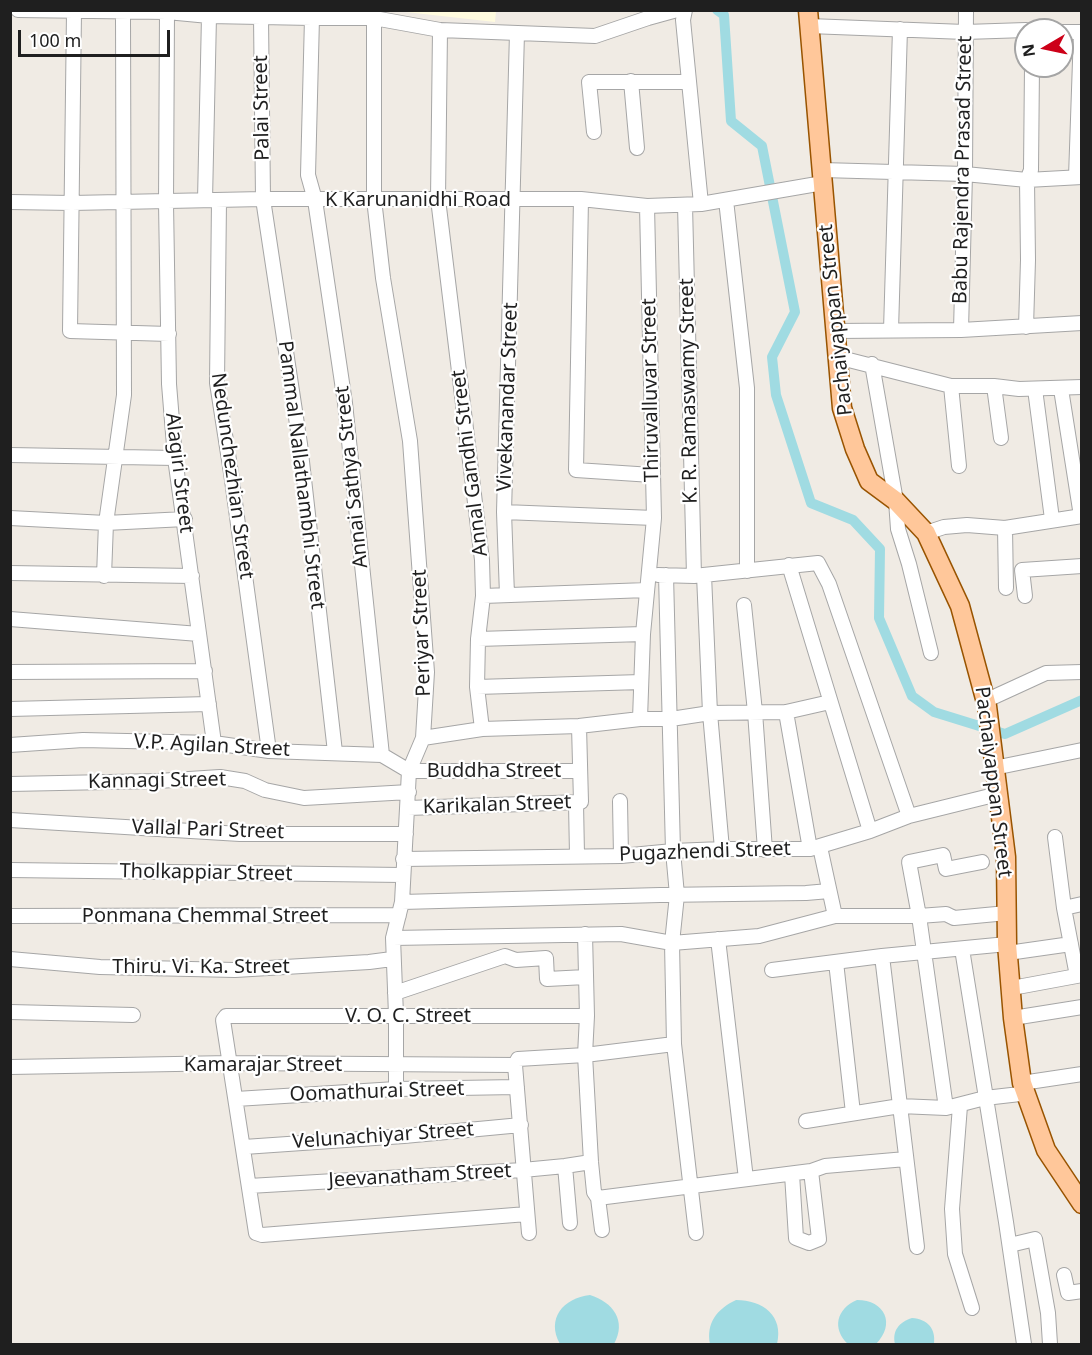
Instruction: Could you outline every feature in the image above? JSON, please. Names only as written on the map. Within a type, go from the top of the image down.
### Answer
[{"type":"main road","name":"Pachaiyappan Street","points":[[809,18],[842,408],[855,449],[869,481],[896,501],[926,532],[960,606],[986,703],[994,763],[1006,857],[1008,948],[1013,1018],[1022,1083],[1046,1150],[1082,1204]]},
{"type":"street","points":[[18,10],[374,18],[440,30],[595,36],[677,10]]},
{"type":"street","points":[[685,10],[683,20],[688,82],[701,204]]},
{"type":"street","name":"Babu Rajendra Prasad Street","points":[[961,330],[966,10]]},
{"type":"street","points":[[74,12],[70,332],[169,334]]},
{"type":"street","name":"Alagiri Street","points":[[167,12],[166,203],[169,384],[175,458],[214,743]]},
{"type":"street","points":[[104,576],[106,523],[124,395],[123,13]]},
{"type":"street","name":"Nedunchezhian Street","points":[[209,16],[217,383],[269,751]]},
{"type":"street","name":"Palai Street","points":[[261,17],[263,199]]},
{"type":"street","name":"Annai Sathya Street","points":[[312,18],[308,175],[315,200],[345,403],[382,755]]},
{"type":"street","name":"Periyar Street","points":[[374,18],[374,199],[383,278],[410,441],[428,672],[423,738],[410,771],[400,909],[393,938],[396,1089]]},
{"type":"street","points":[[809,18],[900,30],[1014,30]]},
{"type":"street","name":"Annal Gandhi Street","points":[[440,30],[438,199],[482,560],[483,596],[478,639],[477,687],[482,729]]},
{"type":"street","points":[[891,330],[900,30]]},
{"type":"street","points":[[1079,177],[1081,32]]},
{"type":"street","name":"Vivekanandar Street","points":[[507,595],[504,512],[517,33]]},
{"type":"street","points":[[1026,327],[1027,180],[1031,170],[1032,78]]},
{"type":"street","points":[[631,81],[637,148]]},
{"type":"street","points":[[594,132],[589,82],[688,82]]},
{"type":"street","name":"K Karunanidhi Road","points":[[10,202],[166,203],[263,199],[581,199],[647,206],[701,204],[726,200],[823,177],[896,173],[965,174],[1027,180],[1079,177]]},
{"type":"street","name":"Pammal Nallathambhi Street","points":[[263,199],[300,444],[335,752]]},
{"type":"street","points":[[581,199],[576,470],[652,475]]},
{"type":"street","points":[[726,200],[747,388],[747,571]]},
{"type":"street","name":"K. R. Ramaswamy Street","points":[[685,205],[699,575],[722,849]]},
{"type":"street","name":"Thiruvalluvar Street","points":[[640,718],[643,634],[654,518],[647,206]]},
{"type":"street","points":[[835,331],[961,330],[1082,323]]},
{"type":"street","points":[[837,357],[872,364],[951,386],[993,386],[1019,389],[1082,387]]},
{"type":"street","points":[[872,364],[896,501],[898,529],[931,653]]},
{"type":"street","points":[[951,386],[960,466]]},
{"type":"street","points":[[993,386],[1001,438]]},
{"type":"street","points":[[1035,389],[1052,519]]},
{"type":"street","points":[[926,532],[944,527],[967,525],[1005,528],[1081,516],[1061,389]]},
{"type":"street","points":[[10,455],[175,458]]},
{"type":"street","points":[[504,512],[654,518]]},
{"type":"street","points":[[10,518],[106,523],[185,519]]},
{"type":"street","points":[[1005,528],[1006,588]]},
{"type":"street","points":[[650,574],[699,575],[818,563],[829,584],[909,816]]},
{"type":"street","points":[[789,565],[870,831]]},
{"type":"street","points":[[1025,596],[1022,570],[1082,566]]},
{"type":"street","points":[[10,573],[192,576]]},
{"type":"street","points":[[666,575],[676,895],[672,943],[674,1044],[696,1233]]},
{"type":"street","points":[[483,596],[647,590]]},
{"type":"street","points":[[744,605],[755,712],[765,850]]},
{"type":"street","points":[[10,619],[199,634]]},
{"type":"street","points":[[478,639],[643,634]]},
{"type":"street","points":[[10,672],[205,671]]},
{"type":"street","points":[[986,703],[1046,673],[1082,672]]},
{"type":"street","points":[[477,687],[641,682]]},
{"type":"street","points":[[423,738],[482,729],[579,726],[640,718],[670,719],[710,713],[786,712],[830,702]]},
{"type":"street","points":[[10,710],[209,704]]},
{"type":"street","points":[[786,712],[815,848],[830,891],[835,916]]},
{"type":"street","name":"Karikalan Street","points":[[408,808],[581,802],[579,726]]},
{"type":"street","name":"V.P. Agilan Street","points":[[10,745],[83,740],[214,743],[269,751],[382,755],[410,771]]},
{"type":"street","points":[[994,763],[1082,750]]},
{"type":"street","name":"Buddha Street","points":[[410,771],[579,771]]},
{"type":"street","name":"Kannagi Street","points":[[10,784],[158,781],[220,777],[245,781],[265,790],[303,798],[410,792]]},
{"type":"street","name":"Pugazhendi Street","points":[[403,859],[621,856],[673,850],[815,848],[909,816],[998,794]]},
{"type":"street","points":[[620,801],[621,856]]},
{"type":"street","points":[[576,803],[577,855]]},
{"type":"street","name":"Vallal Pari Street","points":[[10,820],[240,834],[406,834]]},
{"type":"street","points":[[1012,988],[1079,975],[1064,908],[1055,837]]},
{"type":"street","points":[[972,1308],[955,1254],[952,1209],[953,1107],[909,862],[944,855],[946,869],[982,862]]},
{"type":"street","name":"Tholkappiar Street","points":[[10,870],[402,875]]},
{"type":"street","name":"Ponmana Chemmal Street","points":[[10,916],[400,909],[676,895],[830,891]]},
{"type":"street","points":[[1064,908],[1082,904]]},
{"type":"street","points":[[393,938],[621,934],[672,943],[759,936],[835,916],[946,914],[954,918],[1007,913]]},
{"type":"street","points":[[585,934],[587,1016],[585,1055],[591,1162],[594,1192],[598,1197],[602,1230]]},
{"type":"street","points":[[718,939],[746,1179]]},
{"type":"street","points":[[771,970],[924,952],[1071,944]]},
{"type":"street","points":[[962,949],[1024,1344]]},
{"type":"street","points":[[395,993],[505,956],[516,960],[546,958],[547,979],[586,977]]},
{"type":"street","points":[[882,956],[917,1247]]},
{"type":"street","name":"Thiru. Vi. Ka. Street","points":[[10,959],[100,967],[235,969],[392,959]]},
{"type":"street","points":[[836,962],[853,1113]]},
{"type":"street","points":[[1013,1018],[1082,1007]]},
{"type":"street","points":[[10,1012],[133,1015]]},
{"type":"street","name":"V. O. C. Street","points":[[230,1064],[222,1024],[226,1016],[587,1016]]},
{"type":"street","name":"Kamarajar Street","points":[[10,1067],[230,1064],[515,1065],[518,1059],[525,1057],[585,1055],[674,1044]]},
{"type":"street","points":[[230,1064],[256,1233],[262,1235],[527,1214]]},
{"type":"street","points":[[515,1065],[529,1233]]},
{"type":"street","points":[[806,1121],[900,1106],[953,1107],[985,1098],[1020,1094],[1022,1083],[1082,1074]]},
{"type":"street","name":"Oomathurai Street","points":[[236,1099],[396,1089],[517,1087]]},
{"type":"street","name":"Velunachiyar Street","points":[[244,1147],[521,1125]]},
{"type":"street","points":[[598,1197],[811,1172],[825,1166],[906,1159]]},
{"type":"street","name":"Jeevanatham Street","points":[[249,1186],[523,1170],[591,1162]]},
{"type":"street","points":[[565,1166],[570,1223]]},
{"type":"street","points":[[792,1174],[796,1238],[809,1243],[819,1239],[811,1172]]},
{"type":"street","points":[[1010,1245],[1035,1239],[1048,1313],[1050,1344]]},
{"type":"street","points":[[1064,1275],[1068,1293],[1082,1291]]},
{"type":"shaded area","points":[[397,11],[496,11],[495,22]]},
{"type":"water","points":[[590,1295],[605,1302],[616,1314],[619,1328],[614,1344],[560,1344],[555,1326],[560,1311],[572,1300]]},
{"type":"water","points":[[736,1300],[755,1303],[769,1312],[777,1325],[777,1344],[710,1344],[711,1323],[718,1312]]},
{"type":"water","points":[[857,1300],[875,1304],[885,1314],[885,1329],[876,1344],[848,1344],[840,1332],[838,1326],[841,1314]]},
{"type":"water","points":[[912,1318],[922,1320],[930,1326],[934,1334],[934,1344],[895,1344],[897,1328]]},
{"type":"waterway","points":[[717,10],[724,15],[731,121],[762,146],[795,312],[772,357],[776,395],[811,503],[853,520],[880,549],[879,618],[912,696],[934,712],[1005,734],[1082,700]]}]
